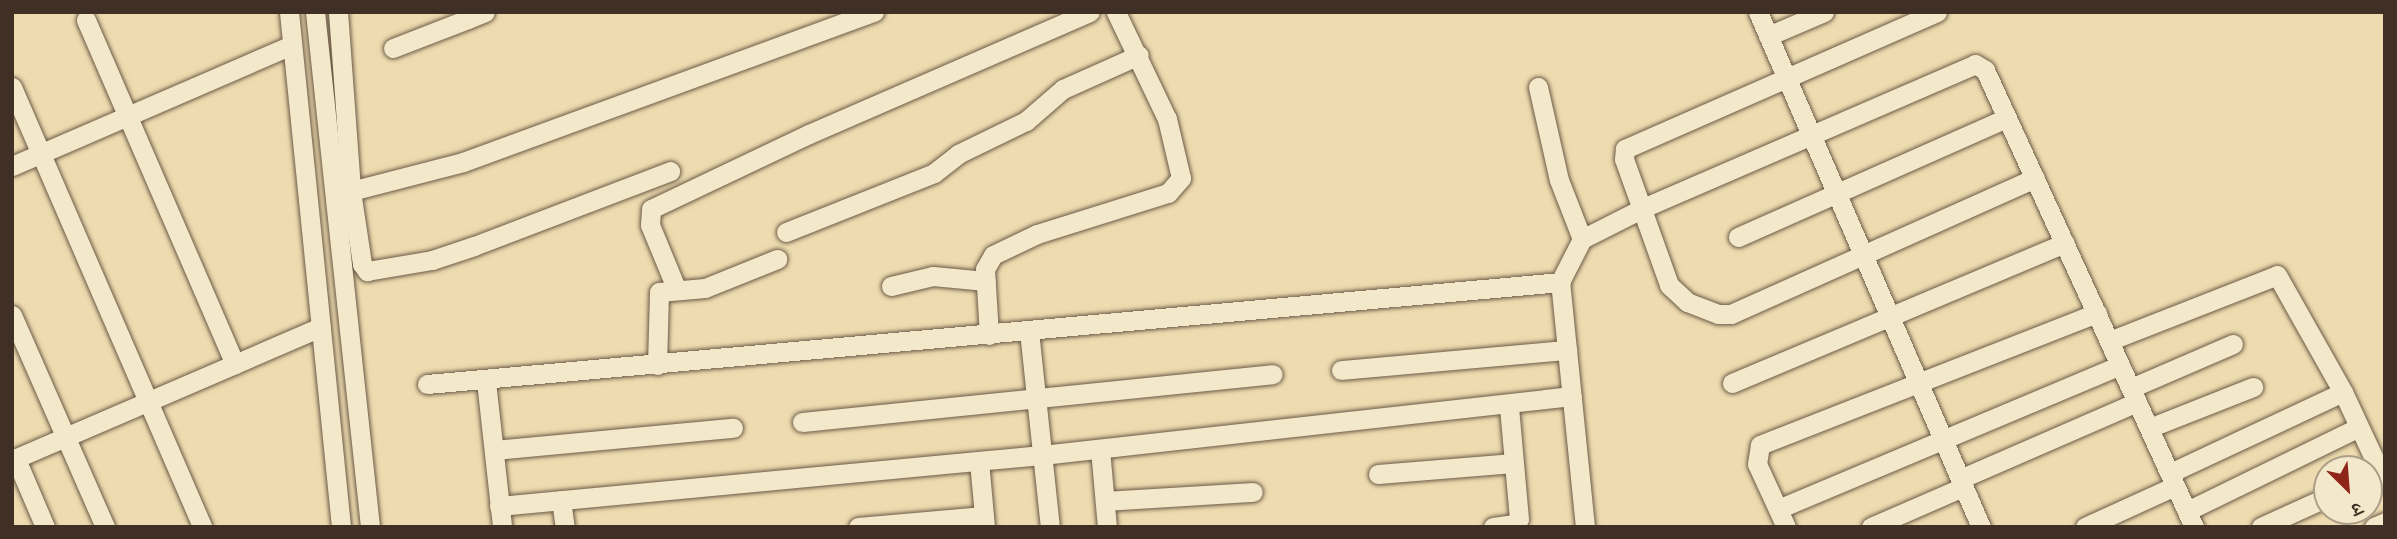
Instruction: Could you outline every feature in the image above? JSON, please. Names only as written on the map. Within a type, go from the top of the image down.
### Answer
[{"type":"street","points":[[289,12],[339,526]]},
{"type":"street","points":[[315,12],[370,527]]},
{"type":"street","points":[[338,12],[351,191],[362,264],[373,271],[474,246],[670,171]]},
{"type":"street","points":[[351,191],[463,162],[874,12]]},
{"type":"street","points":[[676,288],[650,225],[652,209],[809,134],[1090,12]]},
{"type":"street","points":[[989,335],[987,261],[1005,248],[1177,187],[1181,178],[1167,119],[1139,55],[1116,12]]},
{"type":"street","points":[[1758,12],[1981,527]]},
{"type":"street","points":[[1768,36],[1824,12]]},
{"type":"street","points":[[1937,12],[1629,145],[1624,159],[1676,295],[1718,314],[1745,310],[2035,178]]},
{"type":"street","points":[[393,47],[473,14]]},
{"type":"street","points":[[86,20],[235,364]]},
{"type":"street","points":[[12,166],[292,45]]},
{"type":"street","points":[[786,232],[934,173],[958,154],[1026,121],[1063,89],[1139,55]]},
{"type":"street","points":[[1585,527],[1560,282],[1582,239],[1643,208],[1975,64],[1985,70],[2190,519],[2359,427]]},
{"type":"street","points":[[12,87],[43,152],[202,527]]},
{"type":"street","points":[[1538,87],[1559,180],[1582,239]]},
{"type":"street","points":[[1738,237],[2007,118]]},
{"type":"street","points":[[1732,383],[2065,243]]},
{"type":"street","points":[[657,365],[656,297],[659,292],[676,288],[705,288],[777,260]]},
{"type":"street","points":[[891,286],[933,275],[986,281]]},
{"type":"street","points":[[2109,341],[2277,275],[2343,392],[2370,455]]},
{"type":"street","points":[[427,384],[486,381],[1560,282]]},
{"type":"street","points":[[2097,313],[1760,445],[1757,464],[1782,518],[1944,439],[2120,365]]},
{"type":"street","points":[[12,315],[105,527]]},
{"type":"street","points":[[46,527],[14,460],[321,327]]},
{"type":"street","points":[[1029,331],[1050,527]]},
{"type":"street","points":[[1871,527],[2233,344]]},
{"type":"street","points":[[1341,370],[1567,350]]},
{"type":"street","points":[[802,422],[1273,374]]},
{"type":"street","points":[[486,381],[502,527]]},
{"type":"street","points":[[2149,428],[2253,387]]},
{"type":"street","points":[[2085,527],[2343,392]]},
{"type":"street","points":[[499,506],[1100,449],[1572,396]]},
{"type":"street","points":[[1493,527],[1519,519],[1509,405]]},
{"type":"street","points":[[494,450],[733,428]]},
{"type":"street","points":[[1100,449],[1107,527]]},
{"type":"street","points":[[858,527],[984,521],[979,461]]},
{"type":"street","points":[[1378,474],[1514,463]]},
{"type":"street","points":[[1105,502],[1253,492]]},
{"type":"street","points":[[561,500],[565,527]]},
{"type":"street","points":[[2261,527],[2313,503]]},
{"type":"street","points":[[2374,527],[2385,522]]}]
